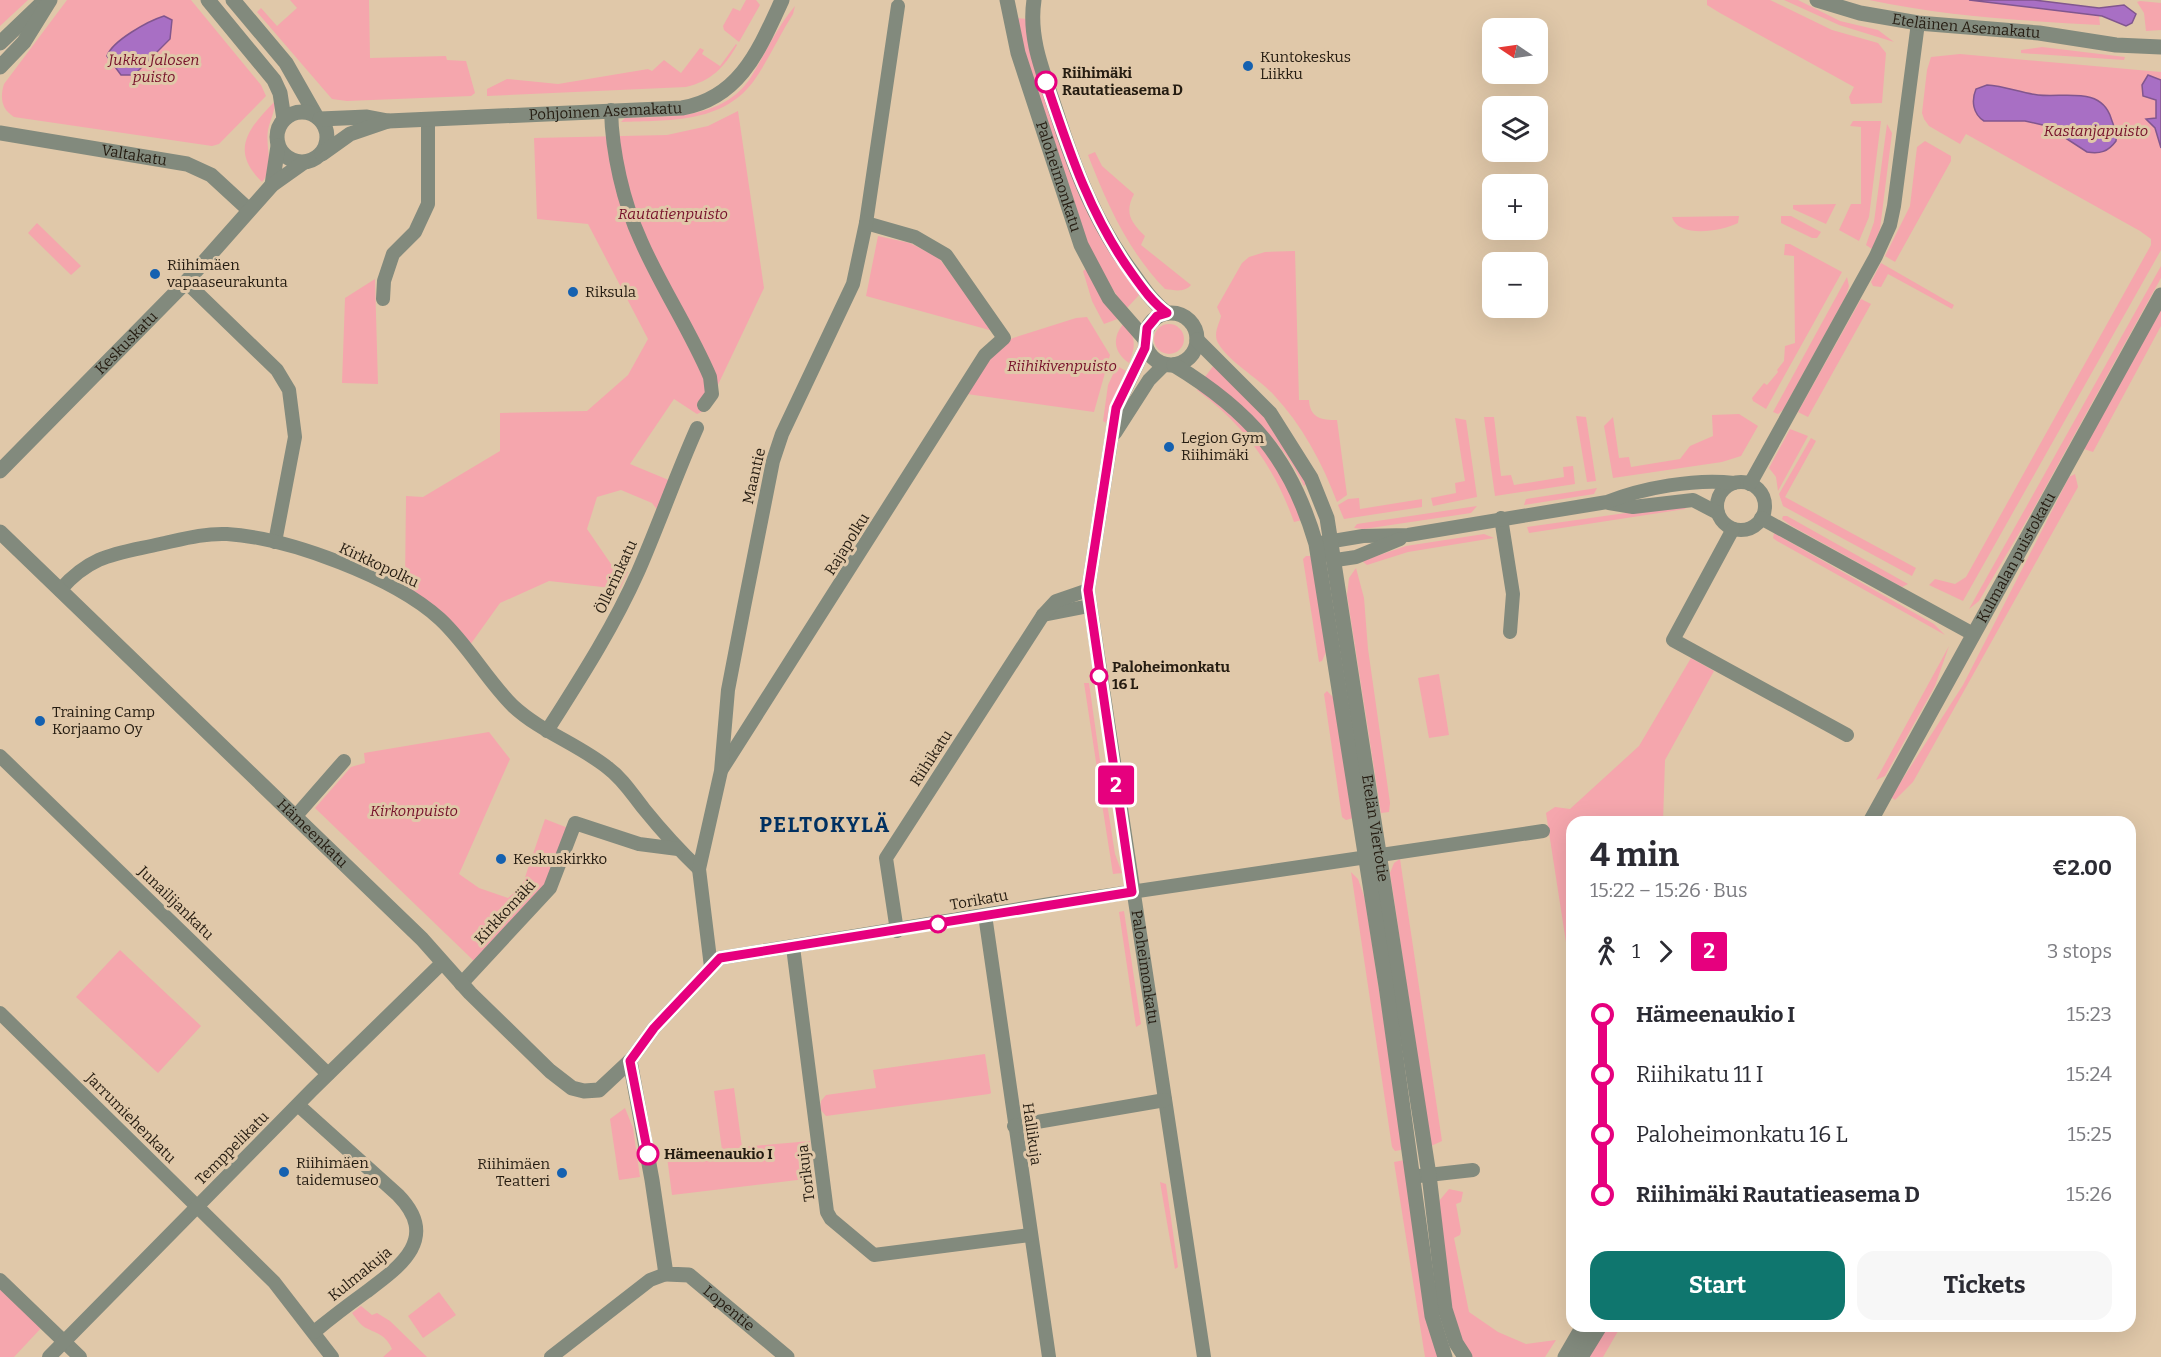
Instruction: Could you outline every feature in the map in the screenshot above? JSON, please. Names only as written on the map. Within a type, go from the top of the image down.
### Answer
[{"type":"street","points":[[0,42],[48,0]]},
{"type":"street","points":[[0,67],[24,42],[48,0]]},
{"type":"street","points":[[208,0],[274,80],[280,93],[284,119]]},
{"type":"street","points":[[233,0],[286,63],[328,132],[328,140],[322,154],[303,163],[288,158],[278,146]]},
{"type":"street","points":[[779,6],[791,0]]},
{"type":"street","name":"Paloheimonkatu","points":[[1007,0],[1018,53],[1082,245],[1109,298],[1145,343],[1116,408],[1088,590],[1204,1357]]},
{"type":"street","name":"Paloheimonkatu","points":[[1034,0],[1032,25],[1036,51],[1083,189],[1120,257],[1147,293],[1167,313]]},
{"type":"street","name":"Eteläinen Asemakatu","points":[[1817,0],[1844,10],[1918,23],[2039,33],[2116,45],[2161,57]]},
{"type":"street","name":"Pohjoinen Asemakatu","points":[[317,116],[367,117],[388,121],[682,108],[713,100],[735,82],[746,68],[779,6]]},
{"type":"street","name":"Maantie","points":[[711,967],[699,869],[720,771],[728,690],[773,461],[787,420],[853,284],[866,223],[898,6]]},
{"type":"street","points":[[1750,484],[1860,286],[1890,225],[1899,177],[1918,23]]},
{"type":"street","name":"Eteläinen Asemakatu","points":[[2116,45],[2161,46]]},
{"type":"street","points":[[611,110],[621,176],[640,239],[710,377],[712,394],[704,405]]},
{"type":"street","points":[[272,185],[278,146],[277,132],[284,119],[299,112],[317,116]]},
{"type":"street","points":[[383,299],[384,281],[393,254],[415,232],[428,204],[428,119]]},
{"type":"street","name":"Pohjoinen Asemakatu","points":[[322,154],[350,134],[388,121]]},
{"type":"street","name":"Valtakatu","points":[[2,131],[187,164],[211,175],[249,210]]},
{"type":"street","name":"Keskuskatu","points":[[0,471],[186,282],[272,185],[303,163]]},
{"type":"street","name":"Rajapolku","points":[[720,771],[740,745],[985,355],[1004,338],[946,255],[915,237],[866,223]]},
{"type":"street","points":[[186,282],[277,370],[289,390],[295,437],[275,542]]},
{"type":"street","name":"Kulmalan puistokatu","points":[[1873,816],[2161,295]]},
{"type":"street","points":[[1167,313],[1186,318],[1195,330],[1197,340],[1188,359],[1169,365],[1155,360],[1145,343],[1153,319],[1167,313]]},
{"type":"street","name":"Etelän Viertotie","points":[[1197,340],[1270,413],[1287,437],[1320,497],[1336,560],[1372,856]]},
{"type":"street","name":"Paloheimonkatu","points":[[1113,435],[1149,380],[1169,365]]},
{"type":"street","name":"Etelän Viertotie","points":[[1169,365],[1198,378],[1226,399],[1264,438],[1298,493],[1316,544],[1372,856],[1421,1176],[1445,1309],[1456,1343],[1465,1357]]},
{"type":"street","name":"Öllerinkatu","points":[[547,731],[608,632],[638,573],[675,477],[697,428]]},
{"type":"street","points":[[1316,544],[1363,536],[1408,535],[1607,502],[1630,493],[1717,481],[1750,484],[1759,491],[1764,499],[1761,518],[1752,527],[1733,529],[1725,524],[1718,513],[1694,500],[1633,507],[1607,502]]},
{"type":"street","points":[[1718,513],[1720,494],[1734,483]]},
{"type":"street","points":[[1501,518],[1513,594],[1510,632]]},
{"type":"street","points":[[1761,518],[1973,634]]},
{"type":"street","points":[[1733,529],[1673,639],[1846,735]]},
{"type":"street","name":"Hämeenkatu","points":[[0,532],[422,939],[441,964],[550,1071],[572,1088],[599,1090],[630,1061]]},
{"type":"street","name":"Kirkkopolku","points":[[60,590],[79,569],[101,558],[199,536],[228,534],[275,542],[340,564],[415,599],[453,632],[514,707],[547,731],[588,754],[622,780],[678,849],[699,869]]},
{"type":"street","points":[[1316,544],[1336,560],[1356,557],[1408,535]]},
{"type":"street","name":"Riihikatu","points":[[897,931],[886,858],[1043,615],[1056,601],[1088,590]]},
{"type":"street","points":[[1043,615],[1089,606]]},
{"type":"street","name":"Junailijankatu","points":[[0,756],[328,1074]]},
{"type":"street","points":[[295,817],[344,762]]},
{"type":"street","name":"Kirkkomäki","points":[[461,984],[550,888],[574,823],[639,844],[678,849]]},
{"type":"street","name":"Torikatu","points":[[630,1061],[654,1028],[720,958],[1132,892],[1544,831]]},
{"type":"street","name":"Hallikuja","points":[[986,915],[1014,1126],[1049,1357]]},
{"type":"street","name":"Torikuja","points":[[793,947],[827,1212],[831,1220],[874,1255],[1030,1235]]},
{"type":"street","name":"Temppelikatu","points":[[49,1357],[328,1074],[441,964]]},
{"type":"street","name":"Jarrumiehenkatu","points":[[0,1013],[274,1282],[332,1357]]},
{"type":"street","points":[[553,1356],[650,1280],[666,1274],[652,1180],[630,1061]]},
{"type":"street","points":[[1014,1126],[1165,1100]]},
{"type":"street","name":"Kulmakuja","points":[[298,1105],[398,1194],[408,1207],[416,1225],[416,1237],[404,1262],[314,1332]]},
{"type":"street","points":[[1421,1176],[1473,1170]]},
{"type":"street","name":"Etelän Viertotie","points":[[1421,1176],[1432,1316],[1445,1357]]},
{"type":"street","name":"Lopentie","points":[[666,1274],[689,1275],[787,1357]]},
{"type":"street","points":[[0,1280],[80,1357]]},
{"type":"street","points":[[1564,1357],[1579,1332]]},
{"type":"street","points":[[1581,1357],[1596,1332]]},
{"type":"green space","points":[[0,0],[28,0],[0,26]]},
{"type":"green space","name":"Jukka Jalosen puisto","points":[[67,0],[191,0],[261,85],[266,96],[219,144],[212,146],[14,117],[4,106],[2,94],[4,84]]},
{"type":"green space","points":[[290,0],[369,0],[370,58],[446,56],[447,60],[466,61],[475,93],[471,96],[347,101],[332,99],[257,12],[261,8],[277,26],[297,8]]},
{"type":"green space","points":[[746,0],[756,0],[760,5],[739,42],[724,30],[723,26],[733,8],[740,11]]},
{"type":"green space","points":[[1707,0],[1770,0],[1832,30],[1878,43],[1886,53],[1882,103],[1851,104],[1849,97],[1854,87],[1720,13],[1707,5]]},
{"type":"green space","points":[[1784,0],[1798,0],[1840,21],[1878,30],[1894,42],[1839,25]]},
{"type":"green space","points":[[1869,0],[1969,0],[2099,16],[2100,25],[1955,14]]},
{"type":"green space","points":[[2137,2],[2161,3],[2161,30],[2146,31],[2144,13]]},
{"type":"green space","points":[[795,6],[793,14],[753,82],[740,96],[725,106],[710,113],[675,120],[621,122],[625,118],[695,113],[726,101],[751,77]]},
{"type":"green space","points":[[1016,18],[1028,19],[1072,177],[1140,294],[1126,309],[1093,260],[1033,82]]},
{"type":"green space","points":[[736,44],[727,60],[716,72],[703,81],[686,87],[487,96],[487,89],[507,79],[558,84],[648,69],[652,71],[664,60],[681,73],[700,48],[704,50],[702,54],[720,66]]},
{"type":"green space","points":[[2042,47],[2125,57],[2124,60],[2021,53],[2021,50]]},
{"type":"green space","name":"Kastanjapuisto","points":[[1960,54],[2161,72],[2161,250],[1963,601],[1929,585],[1935,579],[1955,584],[1966,577],[2151,245],[2151,239],[1966,134],[1960,144],[1929,126],[1922,113],[1927,70],[1931,57]]},
{"type":"green space","points":[[275,101],[267,137],[268,170],[262,182],[246,160],[246,140],[257,121]]},
{"type":"green space","name":"Rautatienpuisto","points":[[738,111],[764,288],[706,410],[697,414],[674,399],[630,464],[671,481],[659,512],[652,503],[621,490],[597,497],[587,529],[611,564],[628,572],[620,589],[549,581],[500,603],[470,645],[439,609],[405,586],[406,496],[423,497],[500,451],[500,413],[587,411],[628,375],[648,339],[588,224],[537,219],[534,138],[667,135],[708,126]]},
{"type":"green space","points":[[1853,121],[1881,121],[1869,217],[1859,241],[1839,230],[1851,204],[1861,204],[1861,127],[1850,126]]},
{"type":"green space","points":[[1887,124],[1892,133],[1880,229],[1872,249],[1866,245],[1874,222]]},
{"type":"green space","points":[[1925,141],[1951,156],[1951,161],[1895,262],[1885,256],[1910,206],[1917,147]]},
{"type":"green space","points":[[1095,152],[1102,166],[1134,194],[1129,212],[1133,222],[1145,236],[1141,245],[1191,285],[1188,288],[1165,289],[1129,243],[1111,209],[1088,155]]},
{"type":"green space","points":[[1836,204],[1826,224],[1793,209],[1793,205]]},
{"type":"green space","points":[[1739,216],[1738,223],[1731,226],[1702,231],[1683,228],[1676,224],[1672,217]]},
{"type":"green space","points":[[1781,216],[1791,216],[1821,232],[1817,238],[1812,238],[1781,223]]},
{"type":"green space","points":[[37,223],[81,266],[71,275],[28,233]]},
{"type":"green space","points":[[878,236],[910,243],[939,258],[993,331],[866,296]]},
{"type":"green space","points":[[1785,244],[1790,244],[1842,272],[1766,409],[1752,398],[1764,383],[1767,385],[1778,372],[1777,370],[1784,361],[1785,346],[1795,343],[1794,256],[1784,255]]},
{"type":"green space","points":[[1295,251],[1299,400],[1309,400],[1312,411],[1317,417],[1337,420],[1347,495],[1337,502],[1318,458],[1293,418],[1267,388],[1223,350],[1217,339],[1216,332],[1221,316],[1217,307],[1242,263],[1249,257],[1265,252]]},
{"type":"green space","points":[[1881,263],[1954,305],[1952,309],[1888,274],[1881,287],[1873,286],[1871,282]]},
{"type":"green space","points":[[2161,266],[2161,278],[2034,508],[1979,601],[1969,609]]},
{"type":"green space","points":[[1086,269],[1103,298],[1120,318],[1104,324],[1092,301],[1083,271]]},
{"type":"green space","points":[[1847,277],[1849,286],[1846,296],[1783,410],[1778,414],[1773,412]]},
{"type":"green space","points":[[375,279],[378,384],[342,383],[345,298]]},
{"type":"green space","points":[[1861,299],[1871,304],[1808,417],[1798,412]]},
{"type":"green space","points":[[2161,309],[2161,326],[2093,452],[2084,449]]},
{"type":"green space","name":"Riihikivenpuisto","points":[[1087,317],[1110,355],[1094,412],[967,394],[996,349],[1013,338],[1076,318]]},
{"type":"green space","points":[[1124,323],[1134,342],[1129,363],[1120,354],[1116,344],[1117,334]]},
{"type":"green space","points":[[1169,324],[1180,328],[1184,339],[1180,350],[1169,354],[1158,350],[1154,339],[1158,328]]},
{"type":"green space","points":[[1214,365],[1257,406],[1307,483],[1304,486],[1295,469],[1273,439],[1235,400],[1205,377]]},
{"type":"green space","points":[[1119,367],[1126,371],[1106,423],[1103,421],[1108,385],[1116,368]]},
{"type":"green space","points":[[1199,385],[1246,426],[1283,476],[1302,520],[1294,522],[1277,483],[1256,448],[1214,403],[1197,390]]},
{"type":"green space","points":[[1739,414],[1758,426],[1741,456],[1722,462],[1613,478],[1604,426],[1613,417],[1619,458],[1629,457],[1631,467],[1680,459],[1690,446],[1713,436],[1712,415]]},
{"type":"green space","points":[[1576,416],[1586,417],[1596,481],[1587,482]]},
{"type":"green space","points":[[1484,417],[1494,417],[1501,476],[1511,475],[1514,485],[1564,477],[1563,467],[1573,466],[1575,484],[1495,496]]},
{"type":"green space","points":[[1455,418],[1466,420],[1477,497],[1433,506],[1431,498],[1456,493],[1455,483],[1465,481]]},
{"type":"green space","points":[[1790,429],[1808,436],[1778,491],[1776,477],[1769,468]]},
{"type":"green space","points":[[1811,438],[1816,441],[1785,497],[1916,568],[1912,576],[1783,506],[1779,494]]},
{"type":"green space","points":[[2075,474],[2078,487],[1913,782],[1895,800],[1891,797],[1963,685],[2069,477]]},
{"type":"green space","points":[[1597,488],[1594,494],[1524,505],[1526,499]]},
{"type":"green space","points":[[1359,498],[1360,509],[1422,499],[1422,507],[1344,519],[1338,505],[1348,499]]},
{"type":"green space","points":[[1689,504],[1685,509],[1529,533],[1527,527]]},
{"type":"green space","points":[[1477,506],[1471,513],[1364,529],[1354,528],[1357,524]]},
{"type":"green space","points":[[1783,516],[1787,516],[1908,584],[1902,587],[1790,525],[1782,519]]},
{"type":"green space","points":[[1774,533],[1934,624],[1945,635],[1777,541],[1773,538]]},
{"type":"green space","points":[[1484,534],[1494,538],[1408,552],[1367,565],[1362,561],[1406,546]]},
{"type":"green space","points":[[1306,556],[1312,556],[1326,652],[1322,661],[1319,662],[1303,559]]},
{"type":"green space","points":[[1356,568],[1364,598],[1368,649],[1390,803],[1389,812],[1381,813],[1347,595],[1349,578]]},
{"type":"green space","points":[[1949,646],[1935,686],[1885,776],[1876,780]]},
{"type":"green space","points":[[1691,658],[1714,671],[1665,760],[1663,816],[1566,816],[1566,942],[1546,813],[1555,807],[1570,809],[1639,746]]},
{"type":"green space","points":[[1439,674],[1449,735],[1429,738],[1418,678]]},
{"type":"green space","points":[[1084,683],[1089,683],[1102,775],[1098,775]]},
{"type":"green space","points":[[1327,691],[1335,699],[1353,818],[1346,820],[1342,817],[1324,694]]},
{"type":"green space","name":"Kirkonpuisto","points":[[489,732],[510,759],[459,874],[479,888],[508,898],[522,886],[545,819],[568,828],[546,885],[474,961],[315,808],[351,767],[365,763],[364,753]]},
{"type":"green space","points":[[1104,784],[1115,854],[1122,873],[1113,874],[1099,785]]},
{"type":"green space","points":[[1400,859],[1442,1141],[1431,1146],[1390,873],[1394,863]]},
{"type":"green space","points":[[1351,872],[1358,879],[1365,899],[1403,1147],[1401,1150],[1395,1151],[1392,1147]]},
{"type":"green space","points":[[1124,911],[1141,1024],[1136,1027],[1119,912]]},
{"type":"green space","points":[[120,950],[201,1026],[158,1073],[76,997]]},
{"type":"green space","points":[[985,1054],[991,1093],[989,1094],[826,1116],[820,1109],[821,1101],[826,1095],[876,1088],[873,1070]]},
{"type":"green space","points":[[734,1088],[742,1147],[810,1141],[814,1178],[672,1195],[667,1157],[722,1150],[714,1091]]},
{"type":"green space","points":[[625,1108],[633,1128],[640,1177],[619,1180],[610,1119]]},
{"type":"green space","points":[[1405,1160],[1439,1357],[1425,1357],[1394,1162]]},
{"type":"green space","points":[[1160,1182],[1166,1184],[1178,1267],[1175,1269]]},
{"type":"green space","points":[[1449,1189],[1463,1192],[1461,1202],[1456,1204],[1461,1231],[1460,1235],[1454,1238],[1469,1312],[1498,1332],[1526,1344],[1556,1340],[1545,1357],[1471,1357],[1467,1353],[1450,1309],[1439,1201]]},
{"type":"green space","points":[[0,1284],[43,1326],[14,1357],[0,1357]]},
{"type":"green space","points":[[439,1292],[456,1315],[423,1338],[408,1316]]},
{"type":"green space","points":[[361,1306],[372,1315],[377,1313],[390,1321],[427,1357],[383,1357],[392,1349],[390,1344],[358,1321],[352,1313]]},
{"type":"green space","points":[[1602,1332],[1618,1332],[1603,1357],[1588,1357]]},
{"type":"shaded area","points":[[1969,0],[2034,0],[2099,8],[2124,5],[2136,14],[2132,23],[2126,26],[2102,16]]},
{"type":"shaded area","points":[[164,16],[172,20],[170,39],[133,75],[121,75],[107,56],[110,50],[131,32]]},
{"type":"shaded area","points":[[2148,75],[2161,80],[2161,148],[2155,128],[2146,119],[2156,118],[2156,100],[2143,96],[2142,85]]},
{"type":"shaded area","points":[[1987,85],[2038,95],[2090,97],[2099,101],[2106,108],[2115,130],[2116,141],[2110,148],[2103,151],[2087,152],[2047,126],[2025,121],[1984,121],[1975,111],[1974,98],[1976,89]]},
{"type":"bus line","name":"2","points":[[648,1154],[630,1061],[654,1028],[720,958],[1132,892],[1088,590],[1116,408],[1145,348],[1144,338],[1147,328],[1153,319],[1167,313],[1147,293],[1120,257],[1095,215],[1071,159],[1046,82]]},
{"type":"place","name":"Kuntokeskus Liikku","points":[[1248,66]]},
{"type":"place","name":"Riihimäki Rautatieasema D","points":[[1046,82]]},
{"type":"place","name":"Riihimäen vapaaseurakunta","points":[[155,274]]},
{"type":"place","name":"Riksula","points":[[573,292]]},
{"type":"place","name":"Legion Gym Riihimäki","points":[[1169,447]]},
{"type":"place","name":"Paloheimonkatu 16 L","points":[[1099,676]]},
{"type":"place","name":"Training Camp Korjaamo Oy","points":[[40,721]]},
{"type":"place","name":"Keskuskirkko","points":[[501,859]]},
{"type":"place","name":"Hämeenaukio I","points":[[648,1154]]},
{"type":"place","name":"Riihimäen taidemuseo","points":[[284,1172]]},
{"type":"place","name":"Riihimäen Teatteri","points":[[562,1173]]},
{"type":"district","name":"PELTOKYLÄ","points":[[825,825]]}]
